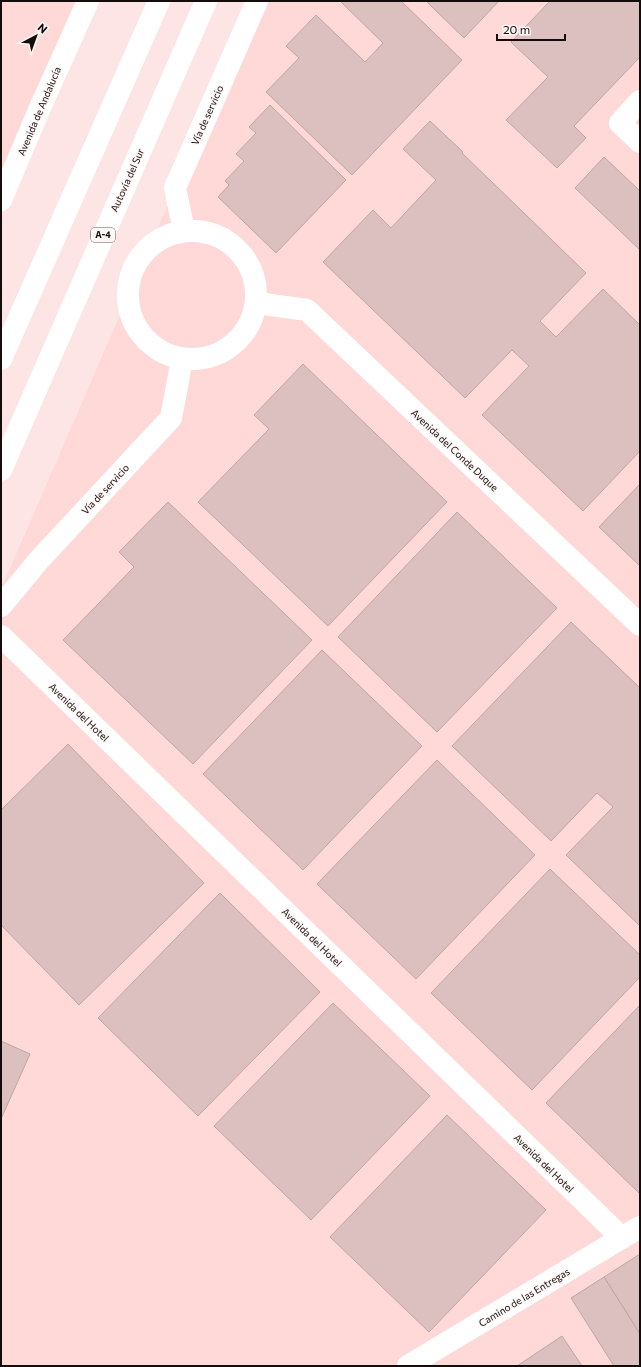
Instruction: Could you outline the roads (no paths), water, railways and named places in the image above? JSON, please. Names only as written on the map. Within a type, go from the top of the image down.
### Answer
[{"type":"main road","name":"Avenida de Andalucía","points":[[1,200],[39,110],[88,1]]},
{"type":"main road","points":[[1,359],[158,1]]},
{"type":"main road","name":"Autovía del Sur","points":[[1,470],[206,1]]},
{"type":"main road","name":"Vía de servicio","points":[[184,231],[175,188],[257,1]]},
{"type":"main road","points":[[640,101],[620,123],[640,142]]},
{"type":"main road","points":[[184,231],[204,231],[222,238],[238,249],[252,271],[256,284],[257,303],[252,320],[244,334],[231,346],[216,355],[200,359],[182,359],[154,347],[143,336],[135,323],[130,309],[128,294],[130,278],[136,264],[144,252],[156,242],[169,235],[184,231]]},
{"type":"main road","name":"Avenida del Conde Duque","points":[[257,303],[307,310],[640,625]]},
{"type":"main road","name":"Vía de servicio","points":[[1,606],[39,560],[171,418],[182,359]]},
{"type":"main road","name":"Avenida del Hotel","points":[[1,636],[631,1233]]},
{"type":"main road","name":"Camino de las Entregas","points":[[408,1366],[631,1233]]}]
